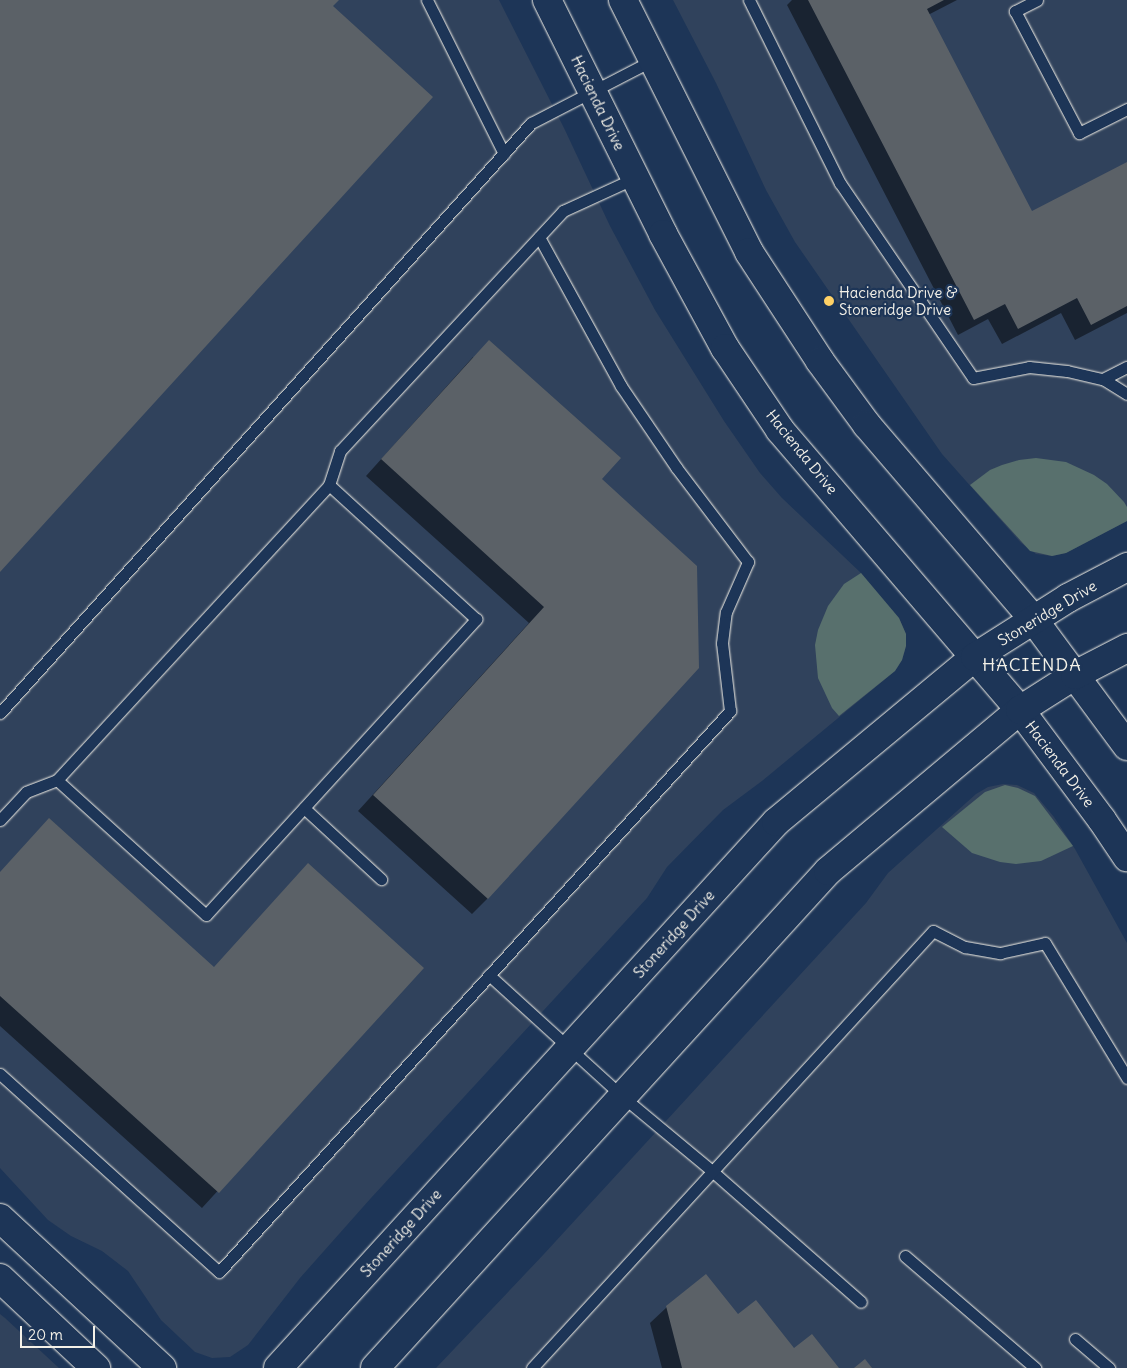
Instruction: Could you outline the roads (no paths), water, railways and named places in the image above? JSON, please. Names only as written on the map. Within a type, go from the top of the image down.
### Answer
[{"type":"main road","name":"Hacienda Drive","points":[[547,0],[635,178],[726,348],[780,430],[1020,710],[1102,820],[1127,857]]},
{"type":"main road","points":[[623,0],[749,252],[820,361],[867,425],[1033,619],[1127,746]]},
{"type":"main road","name":"Stoneridge Drive","points":[[278,1368],[776,822],[975,657],[1033,619],[1127,567]]},
{"type":"main road","points":[[375,1368],[828,871],[1020,710],[1075,675],[1127,648]]},
{"type":"main road","points":[[0,1218],[162,1368]]},
{"type":"main road","points":[[0,1278],[96,1368]]},
{"type":"lane","points":[[427,0],[504,154]]},
{"type":"lane","points":[[749,0],[840,183],[973,378],[1029,367],[1067,371],[1104,379],[1127,394]]},
{"type":"lane","points":[[1037,0],[1015,11],[1079,133],[1127,109]]},
{"type":"lane","points":[[0,713],[532,123],[592,90],[653,60]]},
{"type":"lane","points":[[0,820],[26,792],[57,780],[329,485],[340,451],[563,211],[635,178]]},
{"type":"lane","points":[[0,1074],[219,1272],[730,711],[722,643],[726,612],[748,562],[676,467],[621,386],[538,237]]},
{"type":"lane","points":[[1104,379],[1127,367]]},
{"type":"lane","points":[[57,780],[206,915],[476,619],[329,485]]},
{"type":"lane","points":[[304,808],[381,879]]},
{"type":"lane","points":[[532,1368],[934,931],[965,947],[1000,953],[1045,943],[1127,1078]]},
{"type":"lane","points":[[489,976],[622,1098],[712,1171],[862,1302]]},
{"type":"lane","points":[[905,1256],[1034,1368]]},
{"type":"lane","points":[[1075,1339],[1109,1368]]},
{"type":"place","name":"Hacienda Drive & Stoneridge Drive","points":[[829,301]]},
{"type":"district","name":"HACIENDA","points":[[1032,665]]}]
